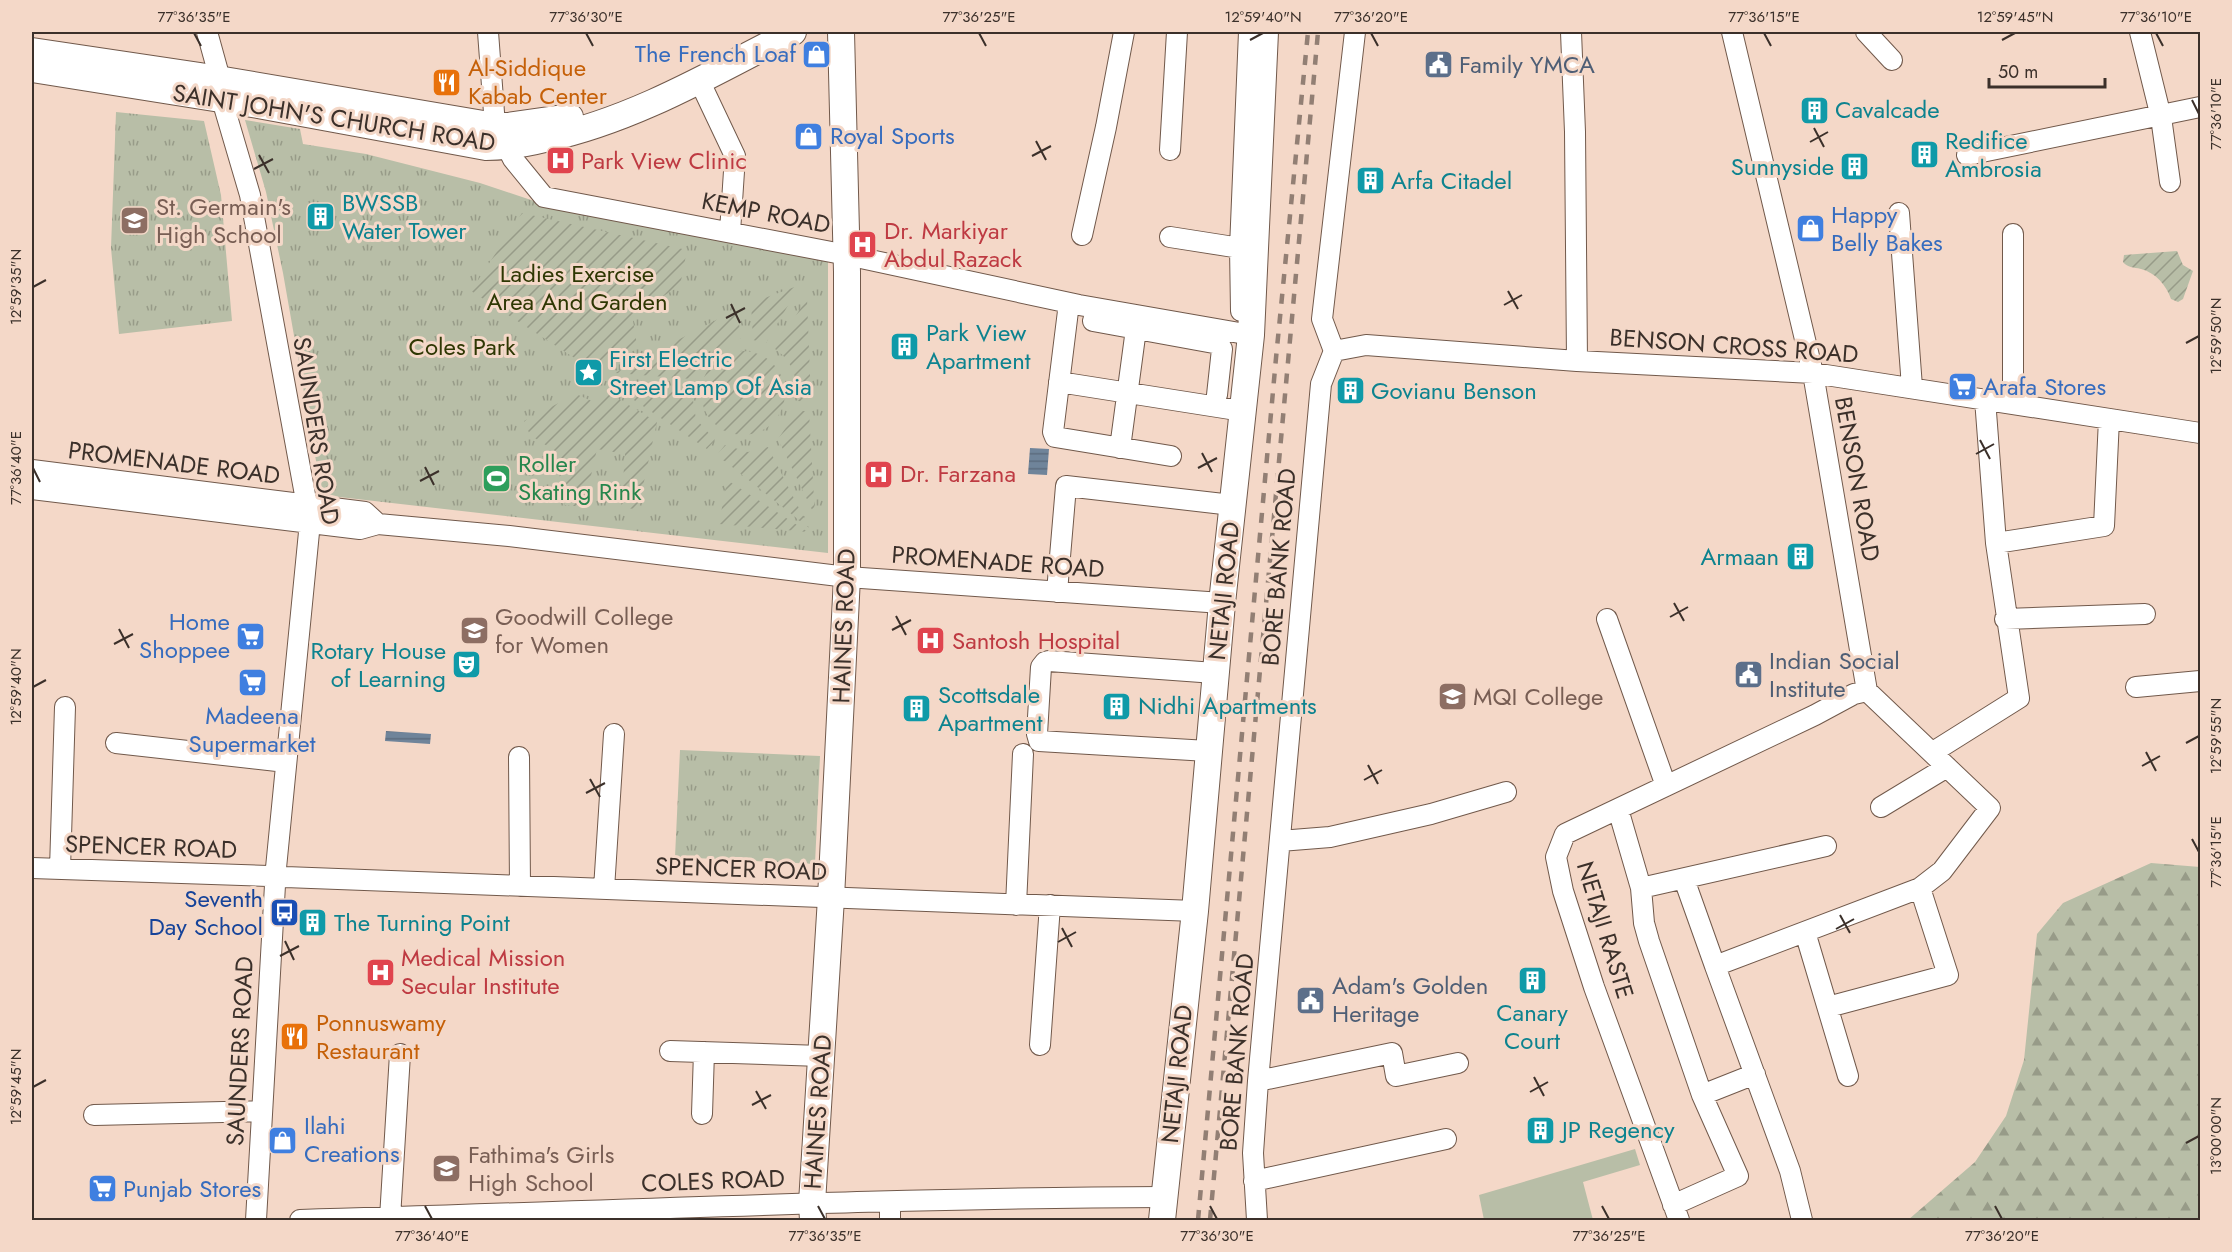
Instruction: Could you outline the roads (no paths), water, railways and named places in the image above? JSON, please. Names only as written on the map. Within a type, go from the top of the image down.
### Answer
[{"type":"main road","name":"SAINT JOHN'S CHURCH ROAD","points":[[501,137],[599,110],[649,90],[764,32]]},
{"type":"main road","name":"SAINT JOHN'S CHURCH ROAD","points":[[32,51],[222,89],[501,137],[603,124],[649,105],[793,32]]},
{"type":"main road","name":"HAINES ROAD","points":[[812,1212],[848,577],[847,255],[841,32]]},
{"type":"main road","name":"NETAJI ROAD","points":[[1163,1209],[1195,911],[1215,673],[1243,405],[1265,32]]},
{"type":"main road","name":"SAINT JOHN'S CHURCH ROAD","points":[[32,69],[222,89]]},
{"type":"street","name":"SAUNDERS ROAD","points":[[207,32],[225,110],[250,195],[308,513],[276,876],[256,1221]]},
{"type":"street","points":[[488,32],[501,137]]},
{"type":"street","points":[[1082,235],[1124,32]]},
{"type":"street","points":[[1170,150],[1177,32]]},
{"type":"street","points":[[1246,334],[1240,248],[1249,32]]},
{"type":"street","points":[[1334,351],[1322,319],[1355,32]]},
{"type":"street","points":[[1571,32],[1575,132],[1577,362]]},
{"type":"street","name":"BENSON ROAD","points":[[1736,32],[1813,373],[1867,691]]},
{"type":"street","points":[[1866,32],[1892,60]]},
{"type":"street","points":[[2140,32],[2161,117],[2170,182]]},
{"type":"street","points":[[699,80],[735,156],[730,232]]},
{"type":"street","points":[[1966,155],[2161,117],[2200,107]]},
{"type":"street","name":"KEMP ROAD","points":[[501,137],[513,159],[544,196],[847,255],[1068,309],[1246,334]]},
{"type":"street","points":[[1899,213],[1912,387]]},
{"type":"street","points":[[2013,234],[2013,403]]},
{"type":"street","points":[[1170,237],[1240,248]]},
{"type":"street","points":[[1171,456],[1055,437],[1053,432],[1068,309],[1136,329],[1219,344],[1222,349],[1217,395]]},
{"type":"street","points":[[1120,448],[1136,329]]},
{"type":"street","name":"BENSON CROSS ROAD","points":[[1334,351],[1366,345],[1577,362],[1813,373],[2200,433]]},
{"type":"street","name":"BORE BANK ROAD","points":[[1257,1221],[1252,1153],[1258,1082],[1321,384],[1334,351]]},
{"type":"street","points":[[1060,379],[1243,405]]},
{"type":"street","points":[[1128,388],[1217,395],[1243,405]]},
{"type":"street","points":[[1933,752],[2019,698],[1995,543],[1985,399]]},
{"type":"street","points":[[1995,543],[2104,526],[2109,419]]},
{"type":"street","name":"PROMENADE ROAD","points":[[32,470],[105,488],[308,513],[365,512],[378,524],[509,536],[848,577],[1222,603]]},
{"type":"street","points":[[1057,592],[1066,486],[1232,505]]},
{"type":"street","name":"PROMENADE ROAD","points":[[32,489],[105,488]]},
{"type":"street","points":[[2005,619],[2145,614]]},
{"type":"street","points":[[1607,619],[1666,786]]},
{"type":"street","points":[[1208,752],[1039,741],[1037,734],[1041,667],[1049,661],[1215,673]]},
{"type":"street","points":[[2136,687],[2200,681]]},
{"type":"street","points":[[1715,966],[1920,888],[1942,871],[1990,808],[1867,691]]},
{"type":"street","name":"NETAJI RASTE","points":[[1676,1213],[1594,987],[1563,891],[1556,857],[1565,834],[1815,715],[1854,694],[1867,691]]},
{"type":"street","points":[[60,869],[65,707]]},
{"type":"street","points":[[604,889],[614,734]]},
{"type":"street","points":[[116,743],[286,762]]},
{"type":"street","points":[[1016,905],[1023,754]]},
{"type":"street","points":[[519,757],[520,886]]},
{"type":"street","points":[[1881,807],[1947,767]]},
{"type":"street","points":[[1280,841],[1330,837],[1431,814],[1506,792]]},
{"type":"street","points":[[1617,809],[1641,888],[1644,923],[1702,1095],[1738,1176],[1676,1213]]},
{"type":"street","points":[[1641,888],[1826,846]]},
{"type":"street","name":"SPENCER ROAD","points":[[32,868],[1195,911]]},
{"type":"street","points":[[1684,879],[1790,1171],[1802,1221]]},
{"type":"street","points":[[1828,1008],[1947,975],[1920,888]]},
{"type":"street","points":[[1040,1045],[1050,905]]},
{"type":"street","points":[[1805,932],[1848,1076]]},
{"type":"street","points":[[670,1051],[822,1056]]},
{"type":"street","points":[[702,1114],[704,1052]]},
{"type":"street","points":[[1258,1082],[1392,1053],[1396,1076],[1458,1063]]},
{"type":"street","points":[[390,1218],[400,1054]]},
{"type":"street","points":[[1702,1095],[1755,1074]]},
{"type":"street","points":[[94,1115],[262,1111]]},
{"type":"street","points":[[1254,1181],[1446,1138]]},
{"type":"street","name":"COLES ROAD","points":[[300,1221],[890,1211],[1056,1197],[1163,1209]]},
{"type":"water","points":[[1030,448],[1049,449],[1047,475],[1028,474]]},
{"type":"water","points":[[386,731],[431,734],[430,744],[385,741]]},
{"type":"railway","points":[[1198,1220],[1276,358],[1308,32]]},
{"type":"railway","points":[[1210,1220],[1318,32]]},
{"type":"place","name":"The French Loaf","points":[[817,54]]},
{"type":"place","name":"Family YMCA","points":[[1438,65]]},
{"type":"place","name":"Al-Siddique Kabab Center","points":[[447,82]]},
{"type":"place","name":"Cavalcade","points":[[1814,110]]},
{"type":"place","name":"Royal Sports","points":[[809,136]]},
{"type":"place","name":"Redifice Ambrosia","points":[[1924,155]]},
{"type":"place","name":"Park View Clinic","points":[[560,161]]},
{"type":"place","name":"Sunnyside","points":[[1855,167]]},
{"type":"place","name":"Arfa Citadel","points":[[1370,181]]},
{"type":"place","name":"BWSSB Water Tower","points":[[321,217]]},
{"type":"place","name":"St. Germain's High School","points":[[135,221]]},
{"type":"place","name":"Happy Belly Bakes","points":[[1810,229]]},
{"type":"place","name":"Dr. Markiyar Abdul Razack","points":[[863,245]]},
{"type":"place","name":"Park View Apartment","points":[[905,347]]},
{"type":"place","name":"First Electric Street Lamp Of Asia","points":[[588,373]]},
{"type":"place","name":"Arafa Stores","points":[[1962,387]]},
{"type":"place","name":"Govianu Benson","points":[[1350,391]]},
{"type":"place","name":"Dr. Farzana","points":[[879,474]]},
{"type":"place","name":"Roller Skating Rink","points":[[497,478]]},
{"type":"place","name":"Armaan","points":[[1800,557]]},
{"type":"place","name":"Goodwill College for Women","points":[[474,631]]},
{"type":"place","name":"Home Shoppee","points":[[251,636]]},
{"type":"place","name":"Santosh Hospital","points":[[931,641]]},
{"type":"place","name":"Rotary House of Learning","points":[[467,665]]},
{"type":"place","name":"Indian Social Institute","points":[[1748,675]]},
{"type":"place","name":"Madeena Supermarket","points":[[252,683]]},
{"type":"place","name":"MQI College","points":[[1452,697]]},
{"type":"place","name":"Nidhi Apartments","points":[[1117,706]]},
{"type":"place","name":"Scottsdale Apartment","points":[[917,709]]},
{"type":"place","name":"Seventh Day School","points":[[284,913]]},
{"type":"place","name":"The Turning Point","points":[[313,923]]},
{"type":"place","name":"Medical Mission Secular Institute","points":[[380,972]]},
{"type":"place","name":"Canary Court","points":[[1532,980]]},
{"type":"place","name":"Adam's Golden Heritage","points":[[1311,1000]]},
{"type":"place","name":"Ponnuswamy Restaurant","points":[[295,1037]]},
{"type":"place","name":"JP Regency","points":[[1541,1130]]},
{"type":"place","name":"Ilahi Creations","points":[[283,1140]]},
{"type":"place","name":"Fathima's Girls High School","points":[[447,1169]]},
{"type":"place","name":"Punjab Stores","points":[[102,1189]]},
{"type":"park label","name":"Ladies Exercise Area And Garden","points":[[577,288]]},
{"type":"park label","name":"Coles Park","points":[[462,347]]}]
